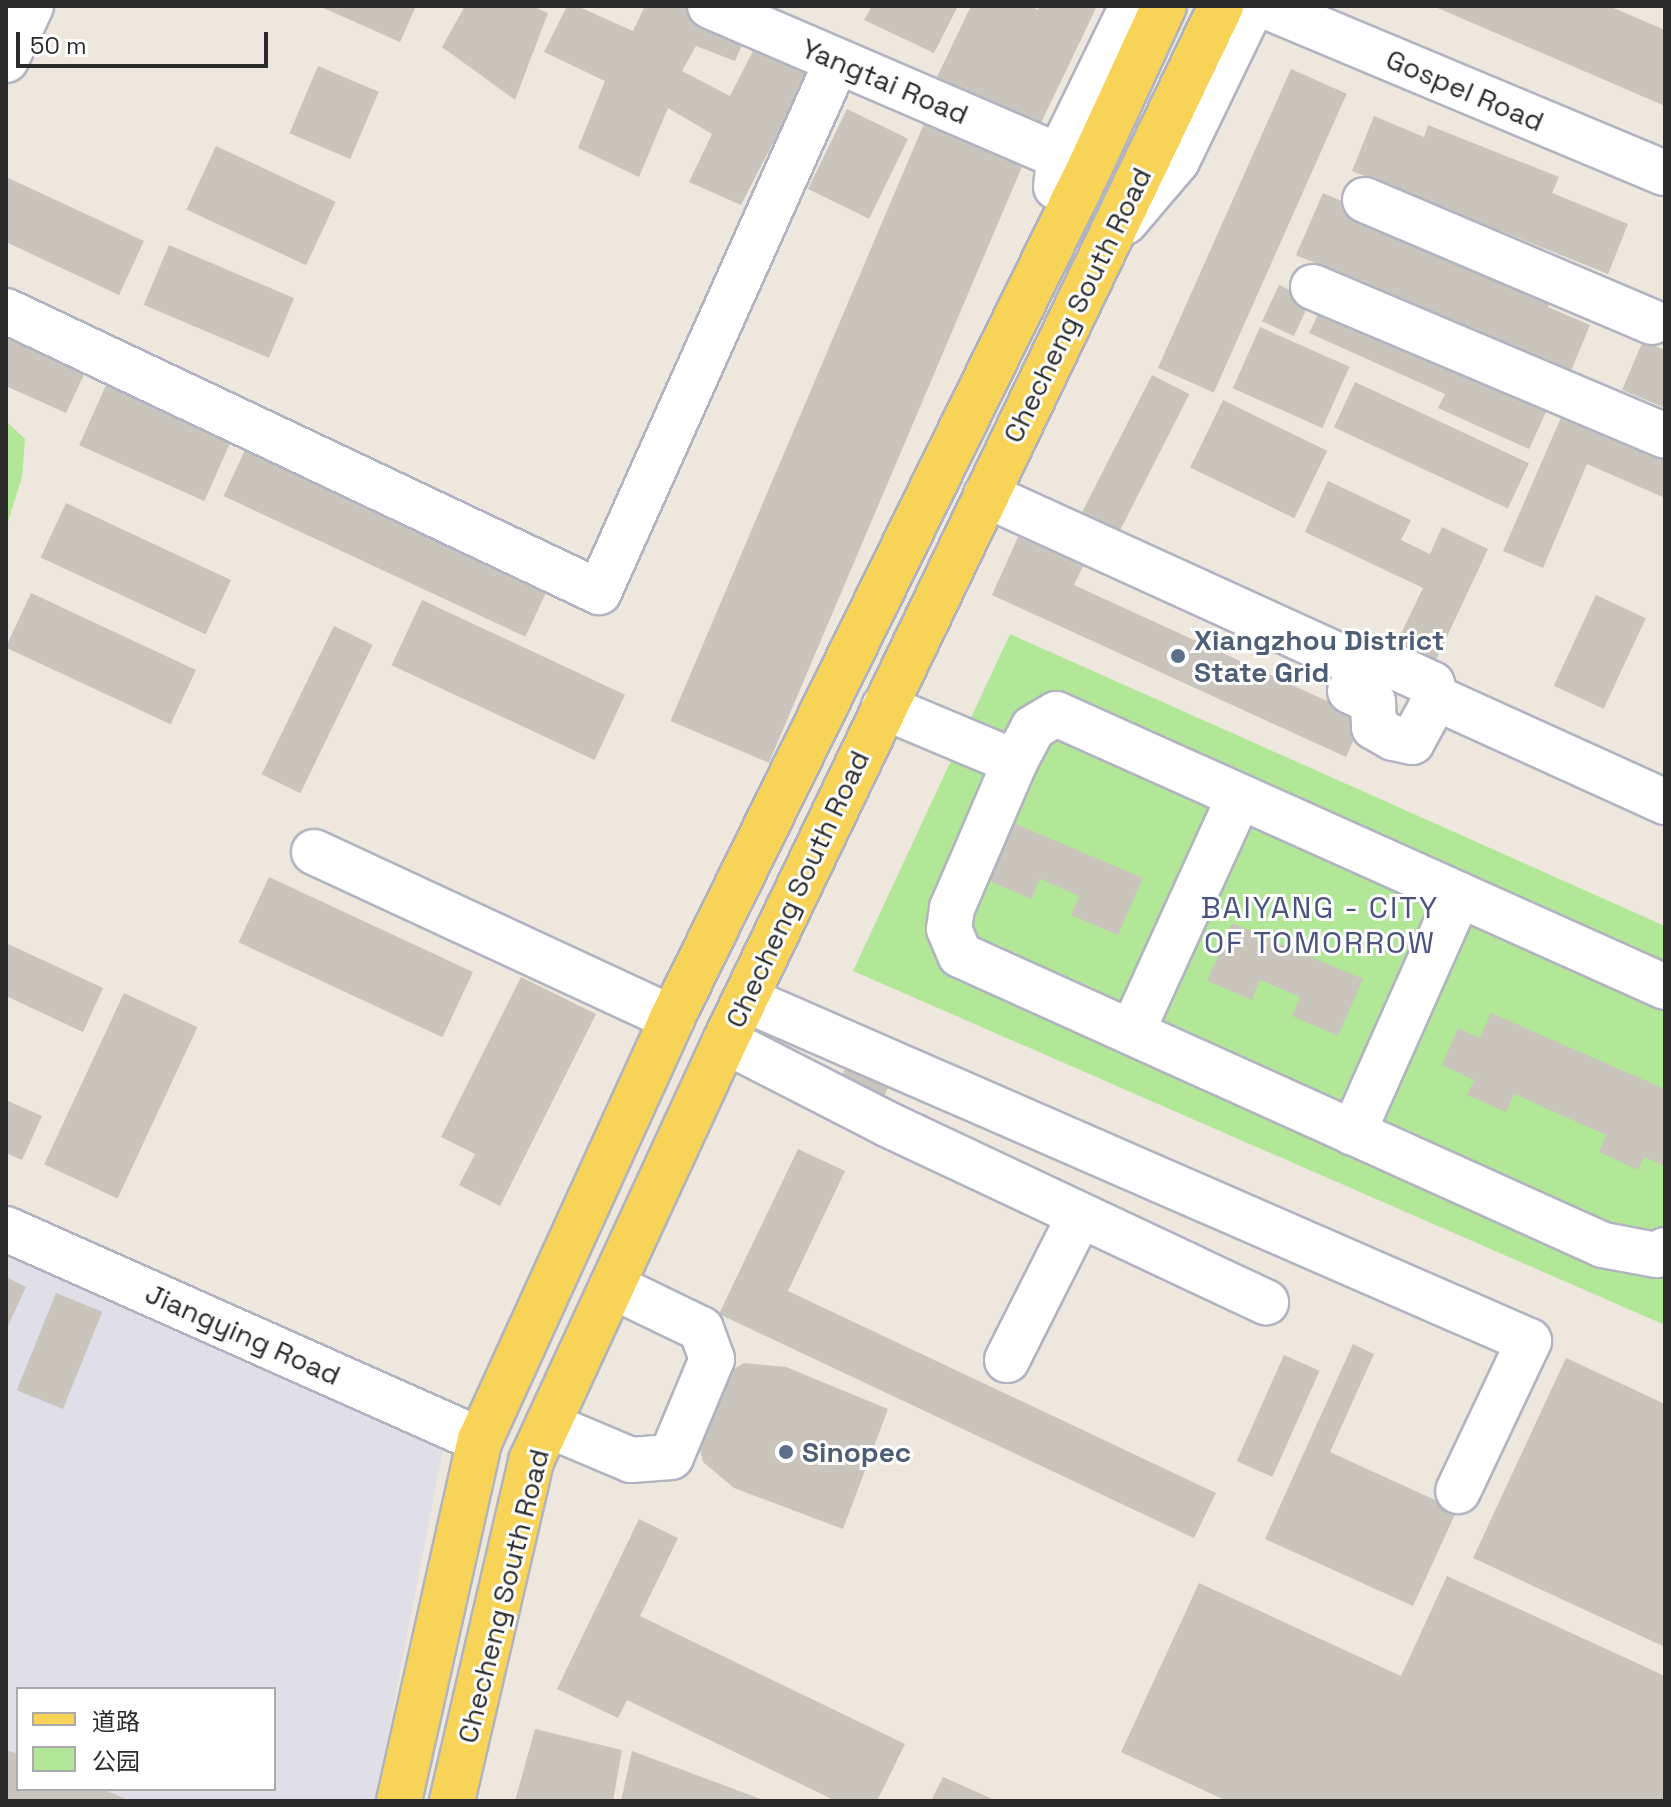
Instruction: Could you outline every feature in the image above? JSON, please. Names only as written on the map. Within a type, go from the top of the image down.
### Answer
[{"type":"main road","name":"Checheng South Road","points":[[399,1801],[480,1440],[672,1018],[1049,249],[1164,6]]},
{"type":"main road","name":"Checheng South Road","points":[[452,1801],[531,1461],[725,1041],[1221,6]]},
{"type":"street","points":[[6,60],[31,6]]},
{"type":"street","name":"Yangtai Road","points":[[710,6],[1059,156]]},
{"type":"street","points":[[1049,249],[1059,156],[1132,6]]},
{"type":"street","points":[[1108,242],[1177,161],[1252,6]]},
{"type":"street","name":"Gospel Road","points":[[1265,6],[1665,173]]},
{"type":"street","points":[[6,311],[599,592],[837,61]]},
{"type":"street","points":[[1365,200],[1661,314]]},
{"type":"street","points":[[1313,287],[1665,436]]},
{"type":"street","points":[[986,495],[1362,666],[1382,661],[1432,684],[1436,698],[1412,742],[1393,738],[1374,727],[1373,702],[1350,691],[1362,666]]},
{"type":"street","points":[[1436,698],[1665,802]]},
{"type":"street","points":[[884,707],[1015,762]]},
{"type":"street","points":[[1665,987],[1056,714],[1033,728],[1015,762],[952,908],[949,929],[960,955],[1353,1133],[1603,1245],[1657,1255],[1665,1250]]},
{"type":"street","points":[[1132,1032],[1239,797]]},
{"type":"street","points":[[314,852],[672,1018]]},
{"type":"street","points":[[1353,1133],[1459,895]]},
{"type":"street","points":[[747,1000],[1529,1341],[1458,1491]]},
{"type":"street","points":[[725,1041],[887,1124],[1266,1302]]},
{"type":"street","points":[[1007,1360],[1080,1215]]},
{"type":"street","name":"Jiangying Road","points":[[6,1229],[480,1440]]},
{"type":"street","points":[[548,1425],[631,1460],[671,1457],[712,1359],[701,1329],[612,1286]]},
{"type":"shaded area","points":[[6,1249],[444,1444],[375,1801],[6,1801]]},
{"type":"green space","points":[[6,421],[25,439],[22,477],[6,528]]},
{"type":"green space","points":[[1010,634],[1665,926],[1665,1325],[853,971]]},
{"type":"building","points":[[319,6],[416,6],[400,42]]},
{"type":"building","points":[[465,6],[532,6],[548,13],[515,100],[442,47]]},
{"type":"building","points":[[567,6],[577,6],[633,31],[645,6],[685,6],[747,34],[735,61],[696,46],[682,71],[730,96],[755,47],[810,71],[741,205],[689,182],[712,134],[668,108],[639,177],[578,148],[605,81],[544,52]]},
{"type":"building","points":[[872,6],[958,6],[934,53],[864,20]]},
{"type":"building","points":[[971,6],[1030,6],[1038,10],[1040,6],[1097,6],[1039,127],[937,77]]},
{"type":"building","points":[[1433,6],[1609,6],[1665,30],[1665,106]]},
{"type":"building","points":[[318,66],[379,92],[350,159],[289,133]]},
{"type":"building","points":[[1291,69],[1347,94],[1214,393],[1158,368]]},
{"type":"building","points":[[847,109],[908,139],[869,219],[808,189]]},
{"type":"building","points":[[1374,116],[1424,137],[1428,125],[1559,177],[1552,193],[1628,224],[1608,274],[1352,171]]},
{"type":"building","points":[[926,119],[1024,161],[769,763],[670,721]]},
{"type":"building","points":[[216,146],[336,202],[306,265],[186,209]]},
{"type":"building","points":[[6,177],[144,241],[119,295],[6,242]]},
{"type":"building","points":[[1323,193],[1555,291],[1548,307],[1590,325],[1571,371],[1296,255]]},
{"type":"building","points":[[169,245],[294,298],[269,358],[144,305]]},
{"type":"building","points":[[1279,285],[1311,300],[1294,336],[1262,321]]},
{"type":"building","points":[[1326,298],[1552,399],[1529,449],[1438,408],[1445,394],[1309,333]]},
{"type":"building","points":[[6,321],[91,360],[66,413],[6,386]]},
{"type":"building","points":[[1260,327],[1350,367],[1322,428],[1233,388]]},
{"type":"building","points":[[1643,341],[1665,350],[1665,408],[1622,390]]},
{"type":"building","points":[[1152,375],[1189,394],[1114,543],[1076,524]]},
{"type":"building","points":[[1355,382],[1529,463],[1508,508],[1334,427]]},
{"type":"building","points":[[106,385],[231,441],[204,501],[79,445]]},
{"type":"building","points":[[1569,399],[1665,440],[1665,498],[1587,464],[1543,568],[1503,551]]},
{"type":"building","points":[[1223,400],[1327,451],[1294,518],[1190,467]]},
{"type":"building","points":[[246,448],[548,589],[525,637],[224,496]]},
{"type":"building","points":[[1328,481],[1411,520],[1401,540],[1430,554],[1442,527],[1488,549],[1436,660],[1397,642],[1423,588],[1305,532]]},
{"type":"building","points":[[66,503],[231,580],[206,634],[41,557]]},
{"type":"building","name":"Xiangzhou District State Grid","points":[[1018,537],[1041,547],[1045,537],[1088,556],[1074,585],[1364,718],[1346,757],[992,595]]},
{"type":"building","points":[[31,593],[196,670],[171,724],[6,648]]},
{"type":"building","points":[[1596,595],[1646,618],[1604,709],[1554,686]]},
{"type":"building","points":[[422,600],[625,695],[595,760],[392,665]]},
{"type":"building","points":[[334,626],[373,645],[300,793],[262,774]]},
{"type":"building","points":[[1011,822],[1143,878],[1118,935],[1071,915],[1079,896],[1040,879],[1031,899],[987,880]]},
{"type":"building","points":[[269,877],[473,972],[442,1037],[239,942]]},
{"type":"building","points":[[1232,923],[1363,979],[1338,1036],[1292,1016],[1300,997],[1260,980],[1252,1000],[1207,981]]},
{"type":"building","points":[[6,943],[103,988],[83,1032],[6,996]]},
{"type":"building","points":[[521,977],[596,1014],[500,1206],[459,1185],[475,1154],[441,1137]]},
{"type":"building","points":[[124,993],[197,1027],[118,1199],[44,1164]]},
{"type":"building","points":[[1491,1013],[1665,1089],[1665,1166],[1644,1157],[1638,1170],[1599,1152],[1606,1135],[1514,1094],[1506,1112],[1467,1095],[1474,1080],[1442,1065],[1458,1028],[1480,1038]]},
{"type":"building","points":[[849,1060],[892,1079],[879,1108],[836,1089]]},
{"type":"building","points":[[6,1100],[42,1116],[22,1160],[6,1153]]},
{"type":"building","points":[[798,1149],[845,1171],[788,1291],[1216,1493],[1194,1538],[719,1314]]},
{"type":"building","points":[[6,1277],[26,1287],[6,1330]]},
{"type":"building","points":[[56,1293],[102,1312],[63,1409],[17,1390]]},
{"type":"building","points":[[1353,1344],[1374,1354],[1330,1452],[1457,1510],[1413,1606],[1265,1539]]},
{"type":"building","points":[[1284,1355],[1320,1371],[1272,1477],[1237,1461]]},
{"type":"building","points":[[1566,1358],[1665,1404],[1665,1647],[1473,1558]]},
{"type":"building","name":"Sinopec","points":[[744,1363],[786,1367],[888,1409],[843,1529],[734,1488],[703,1462],[698,1441],[723,1376]]},
{"type":"building","points":[[639,1519],[678,1538],[640,1616],[905,1744],[877,1801],[836,1801],[627,1700],[618,1718],[557,1689]]},
{"type":"building","points":[[1447,1576],[1665,1676],[1665,1801],[1227,1801],[1121,1752],[1199,1583],[1401,1676]]},
{"type":"building","points":[[535,1729],[622,1750],[613,1801],[515,1801]]},
{"type":"building","points":[[6,1750],[16,1753],[16,1791],[107,1791],[131,1801],[6,1801]]},
{"type":"building","points":[[632,1751],[766,1801],[621,1801]]},
{"type":"building","points":[[943,1777],[997,1801],[931,1801]]},
{"type":"place","name":"Xiangzhou District State Grid","points":[[1178,656]]},
{"type":"place","name":"Sinopec","points":[[786,1452]]},
{"type":"district","name":"BAIYANG - CITY OF TOMORROW","points":[[1320,925]]}]
